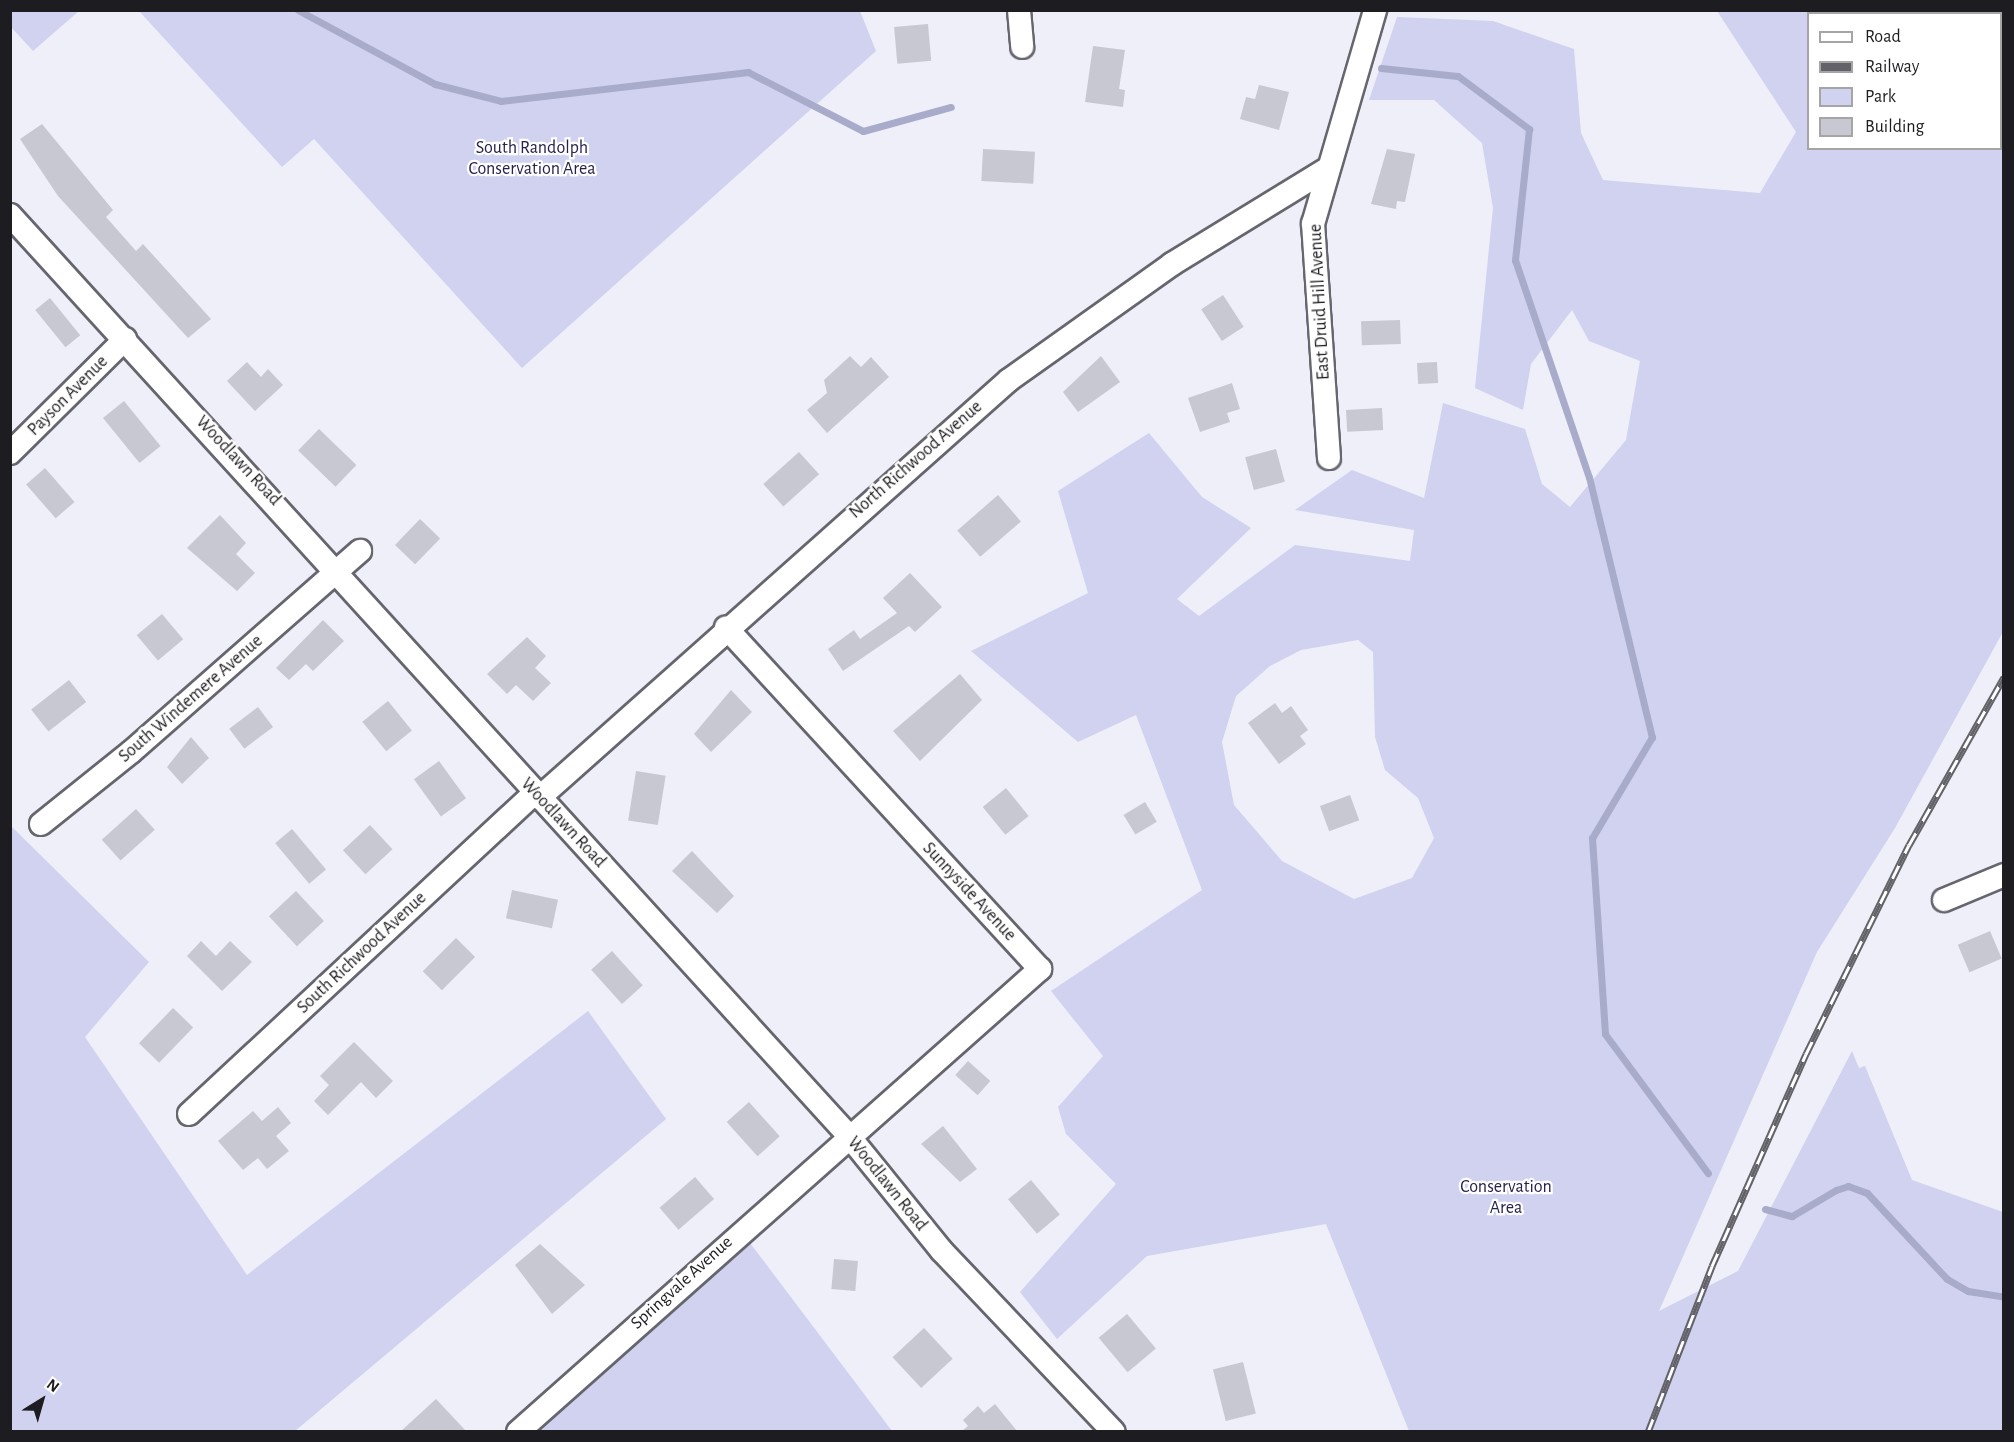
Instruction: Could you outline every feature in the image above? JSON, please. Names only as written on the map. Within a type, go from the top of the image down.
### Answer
[{"type":"street","points":[[1019,10],[1022,47]]},
{"type":"street","name":"East Druid Hill Avenue","points":[[1329,458],[1313,224],[1327,169],[1376,10]]},
{"type":"street","name":"North Richwood Avenue","points":[[537,796],[726,627],[1009,380],[1172,264],[1327,169]]},
{"type":"street","name":"Woodlawn Road","points":[[10,215],[338,570],[537,796],[848,1135],[941,1251],[1114,1431]]},
{"type":"street","name":"Payson Avenue","points":[[10,453],[125,339]]},
{"type":"street","name":"South Windemere Avenue","points":[[41,824],[131,753],[360,551]]},
{"type":"street","name":"Sunnyside Avenue","points":[[726,627],[1041,969],[848,1135]]},
{"type":"street","name":"South Richwood Avenue","points":[[189,1114],[537,796]]},
{"type":"street","points":[[1944,900],[2004,875]]},
{"type":"street","name":"Springvale Avenue","points":[[518,1431],[848,1135]]},
{"type":"green space","points":[[11,10],[79,11],[33,51],[11,27]]},
{"type":"green space","name":"South Randolph Conservation Area","points":[[139,11],[860,11],[876,51],[522,368],[314,139],[282,167]]},
{"type":"green space","name":"Conservation Area","points":[[1717,11],[2003,11],[2004,630],[1895,828],[1817,952],[1659,1311],[1738,1271],[1852,1051],[1859,1068],[1865,1066],[1912,1180],[2003,1212],[2003,1431],[1409,1431],[1326,1224],[1147,1256],[1057,1339],[1020,1292],[1116,1184],[1066,1134],[1058,1107],[1103,1056],[1051,991],[1202,890],[1136,715],[1078,742],[971,651],[1088,593],[1058,491],[1149,433],[1202,497],[1251,528],[1177,599],[1199,616],[1295,545],[1410,561],[1414,530],[1295,510],[1352,470],[1424,498],[1443,403],[1525,429],[1542,484],[1570,507],[1626,440],[1640,361],[1589,341],[1572,310],[1531,364],[1523,410],[1475,388],[1493,208],[1482,143],[1434,100],[1369,100],[1397,17],[1493,21],[1574,49],[1581,133],[1603,180],[1760,193],[1796,132]],"holes":[[[1358,640],[1373,652],[1375,737],[1385,770],[1418,798],[1434,838],[1412,878],[1354,899],[1282,861],[1234,805],[1222,742],[1236,696],[1270,666],[1301,650]]]},
{"type":"green space","points":[[10,825],[149,962],[85,1037],[247,1275],[588,1011],[666,1119],[295,1431],[11,1431]]},
{"type":"green space","points":[[741,1231],[892,1431],[518,1432]]},
{"type":"building","points":[[928,24],[931,61],[897,64],[894,27]]},
{"type":"building","points":[[1093,46],[1125,50],[1119,89],[1125,90],[1123,107],[1085,102]]},
{"type":"building","points":[[1259,85],[1289,92],[1279,130],[1240,119],[1246,97],[1255,99]]},
{"type":"building","points":[[42,124],[113,210],[106,217],[136,251],[143,244],[211,319],[188,338],[58,196],[20,139]]},
{"type":"building","points":[[983,149],[1035,152],[1033,184],[981,181]]},
{"type":"building","points":[[1387,149],[1415,154],[1405,202],[1397,201],[1396,209],[1371,204]]},
{"type":"building","points":[[1223,295],[1244,327],[1222,341],[1201,309]]},
{"type":"building","points":[[50,298],[80,335],[65,347],[35,310]]},
{"type":"building","points":[[1400,320],[1401,344],[1362,345],[1361,321]]},
{"type":"building","points":[[850,356],[861,367],[871,357],[889,377],[827,433],[807,410],[827,393],[824,380]]},
{"type":"building","points":[[1101,356],[1120,382],[1078,412],[1063,392]]},
{"type":"building","points":[[247,362],[261,377],[268,369],[283,385],[255,411],[227,381]]},
{"type":"building","points":[[1437,362],[1438,383],[1418,384],[1417,363]]},
{"type":"building","points":[[1232,383],[1240,409],[1227,413],[1230,422],[1200,432],[1188,398]]},
{"type":"building","points":[[124,401],[161,446],[140,463],[103,418]]},
{"type":"building","points":[[1382,408],[1383,430],[1347,432],[1346,410]]},
{"type":"building","points":[[319,429],[356,465],[336,487],[298,451]]},
{"type":"building","points":[[1276,449],[1285,482],[1254,490],[1245,457]]},
{"type":"building","points":[[799,452],[819,474],[783,506],[763,484]]},
{"type":"building","points":[[45,468],[75,502],[56,518],[26,484]]},
{"type":"building","points":[[998,495],[1021,521],[980,557],[957,530]]},
{"type":"building","points":[[220,515],[246,543],[236,554],[255,573],[237,591],[187,548]]},
{"type":"building","points":[[420,519],[440,538],[415,564],[395,545]]},
{"type":"building","points":[[910,573],[942,607],[915,632],[909,626],[843,671],[828,649],[854,630],[860,639],[897,613],[883,598]]},
{"type":"building","points":[[162,614],[183,639],[158,660],[137,635]]},
{"type":"building","points":[[323,620],[344,641],[313,671],[306,664],[289,680],[276,668]]},
{"type":"building","points":[[527,637],[546,656],[535,668],[551,683],[533,701],[516,685],[507,694],[487,674]]},
{"type":"building","points":[[960,674],[982,700],[920,761],[893,731]]},
{"type":"building","points":[[69,680],[86,702],[48,732],[31,710]]},
{"type":"building","points":[[731,690],[752,712],[711,752],[694,734]]},
{"type":"building","points":[[388,701],[412,731],[386,751],[362,722]]},
{"type":"building","points":[[1275,703],[1282,713],[1291,706],[1308,730],[1300,736],[1306,744],[1279,764],[1248,723]]},
{"type":"building","points":[[258,707],[273,727],[244,749],[229,729]]},
{"type":"building","points":[[191,737],[209,758],[182,784],[167,767]]},
{"type":"building","points":[[439,761],[466,798],[441,816],[414,779]]},
{"type":"building","points":[[636,771],[666,776],[658,825],[628,820]]},
{"type":"building","points":[[1006,788],[1029,816],[1005,835],[983,807]]},
{"type":"building","points":[[1350,795],[1359,820],[1329,831],[1320,806]]},
{"type":"building","points":[[1145,802],[1157,822],[1135,835],[1124,815]]},
{"type":"building","points":[[136,809],[155,830],[121,861],[102,840]]},
{"type":"building","points":[[370,825],[393,849],[365,874],[343,850]]},
{"type":"building","points":[[292,829],[326,870],[309,884],[275,843]]},
{"type":"building","points":[[692,851],[734,896],[717,913],[672,871]]},
{"type":"building","points":[[512,890],[558,900],[552,928],[506,918]]},
{"type":"building","points":[[296,891],[324,921],[297,946],[269,916]]},
{"type":"building","points":[[1990,931],[2002,959],[1970,972],[1958,945]]},
{"type":"building","points":[[456,938],[475,957],[442,990],[423,971]]},
{"type":"building","points":[[201,941],[216,956],[230,941],[252,962],[222,991],[187,956]]},
{"type":"building","points":[[612,951],[643,985],[622,1004],[591,970]]},
{"type":"building","points":[[173,1008],[193,1027],[159,1063],[139,1043]]},
{"type":"building","points":[[354,1042],[393,1081],[376,1098],[361,1082],[328,1115],[314,1101],[329,1085],[320,1076]]},
{"type":"building","points":[[968,1061],[990,1081],[978,1095],[955,1075]]},
{"type":"building","points":[[749,1102],[780,1136],[757,1156],[727,1122]]},
{"type":"building","points":[[278,1107],[291,1123],[276,1136],[289,1151],[267,1169],[258,1158],[243,1170],[218,1141],[253,1111],[262,1121]]},
{"type":"building","points":[[943,1126],[977,1169],[960,1182],[921,1144]]},
{"type":"building","points":[[695,1177],[714,1199],[679,1230],[660,1208]]},
{"type":"building","points":[[1031,1180],[1060,1214],[1037,1234],[1008,1199]]},
{"type":"building","points":[[540,1244],[585,1285],[552,1314],[515,1265]]},
{"type":"building","points":[[834,1259],[858,1261],[855,1291],[831,1289]]},
{"type":"building","points":[[1127,1314],[1156,1348],[1128,1372],[1099,1338]]},
{"type":"building","points":[[924,1328],[953,1359],[921,1388],[893,1357]]},
{"type":"building","points":[[1243,1362],[1256,1413],[1226,1421],[1213,1369]]},
{"type":"building","points":[[436,1399],[466,1431],[401,1431]]},
{"type":"building","points":[[995,1404],[1017,1431],[962,1431],[968,1426],[963,1420],[978,1406],[984,1413]]},
{"type":"waterway","points":[[298,10],[435,84],[501,101],[748,72],[863,131],[951,107]]},
{"type":"waterway","points":[[1381,68],[1458,76],[1529,129],[1515,260],[1589,477],[1652,737],[1592,838],[1605,1034],[1708,1173]]},
{"type":"waterway","points":[[1765,1209],[1792,1216],[1836,1190],[1848,1186],[1867,1193],[1947,1279],[1968,1291],[2004,1297]]},
{"type":"railway","points":[[1648,1432],[1712,1266],[1806,1054],[1909,845],[2004,677]]}]
